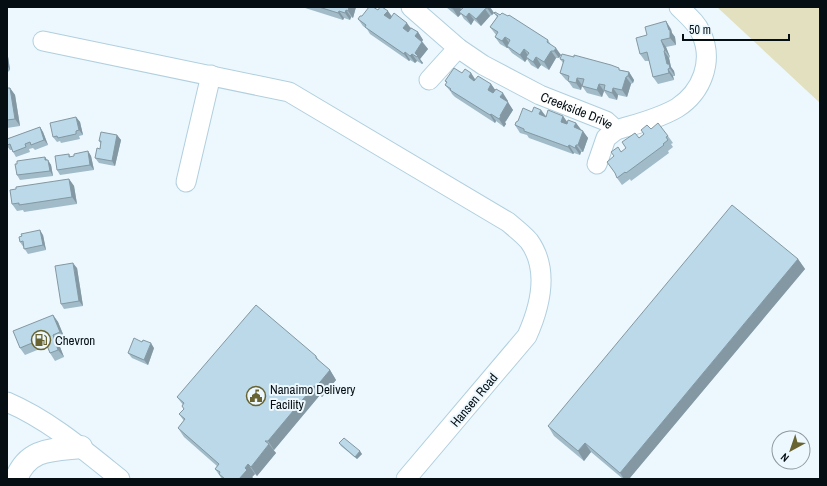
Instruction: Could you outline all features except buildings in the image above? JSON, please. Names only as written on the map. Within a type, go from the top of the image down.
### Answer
[{"type":"main road","points":[[16,479],[20,469],[34,455],[45,452],[81,448]]},
{"type":"street","name":"Creekside Drive","points":[[411,7],[458,48],[523,87],[606,121],[616,130],[659,117],[678,108],[694,95],[702,80],[706,60],[706,46],[701,32],[679,7]]},
{"type":"street","name":"Hansen Road","points":[[43,41],[288,92],[508,222],[529,241],[541,266],[542,284],[534,317],[527,336],[406,479]]},
{"type":"street","points":[[429,80],[458,48]]},
{"type":"street","points":[[186,182],[211,75]]},
{"type":"street","points":[[597,164],[606,138],[616,130]]},
{"type":"street","points":[[7,402],[19,407],[50,426],[120,479]]},
{"type":"shaded area","points":[[717,7],[820,7],[820,103]]},
{"type":"place","name":"Chevron","points":[[41,340]]},
{"type":"place","name":"Nanaimo Delivery Facility","points":[[256,396]]}]
